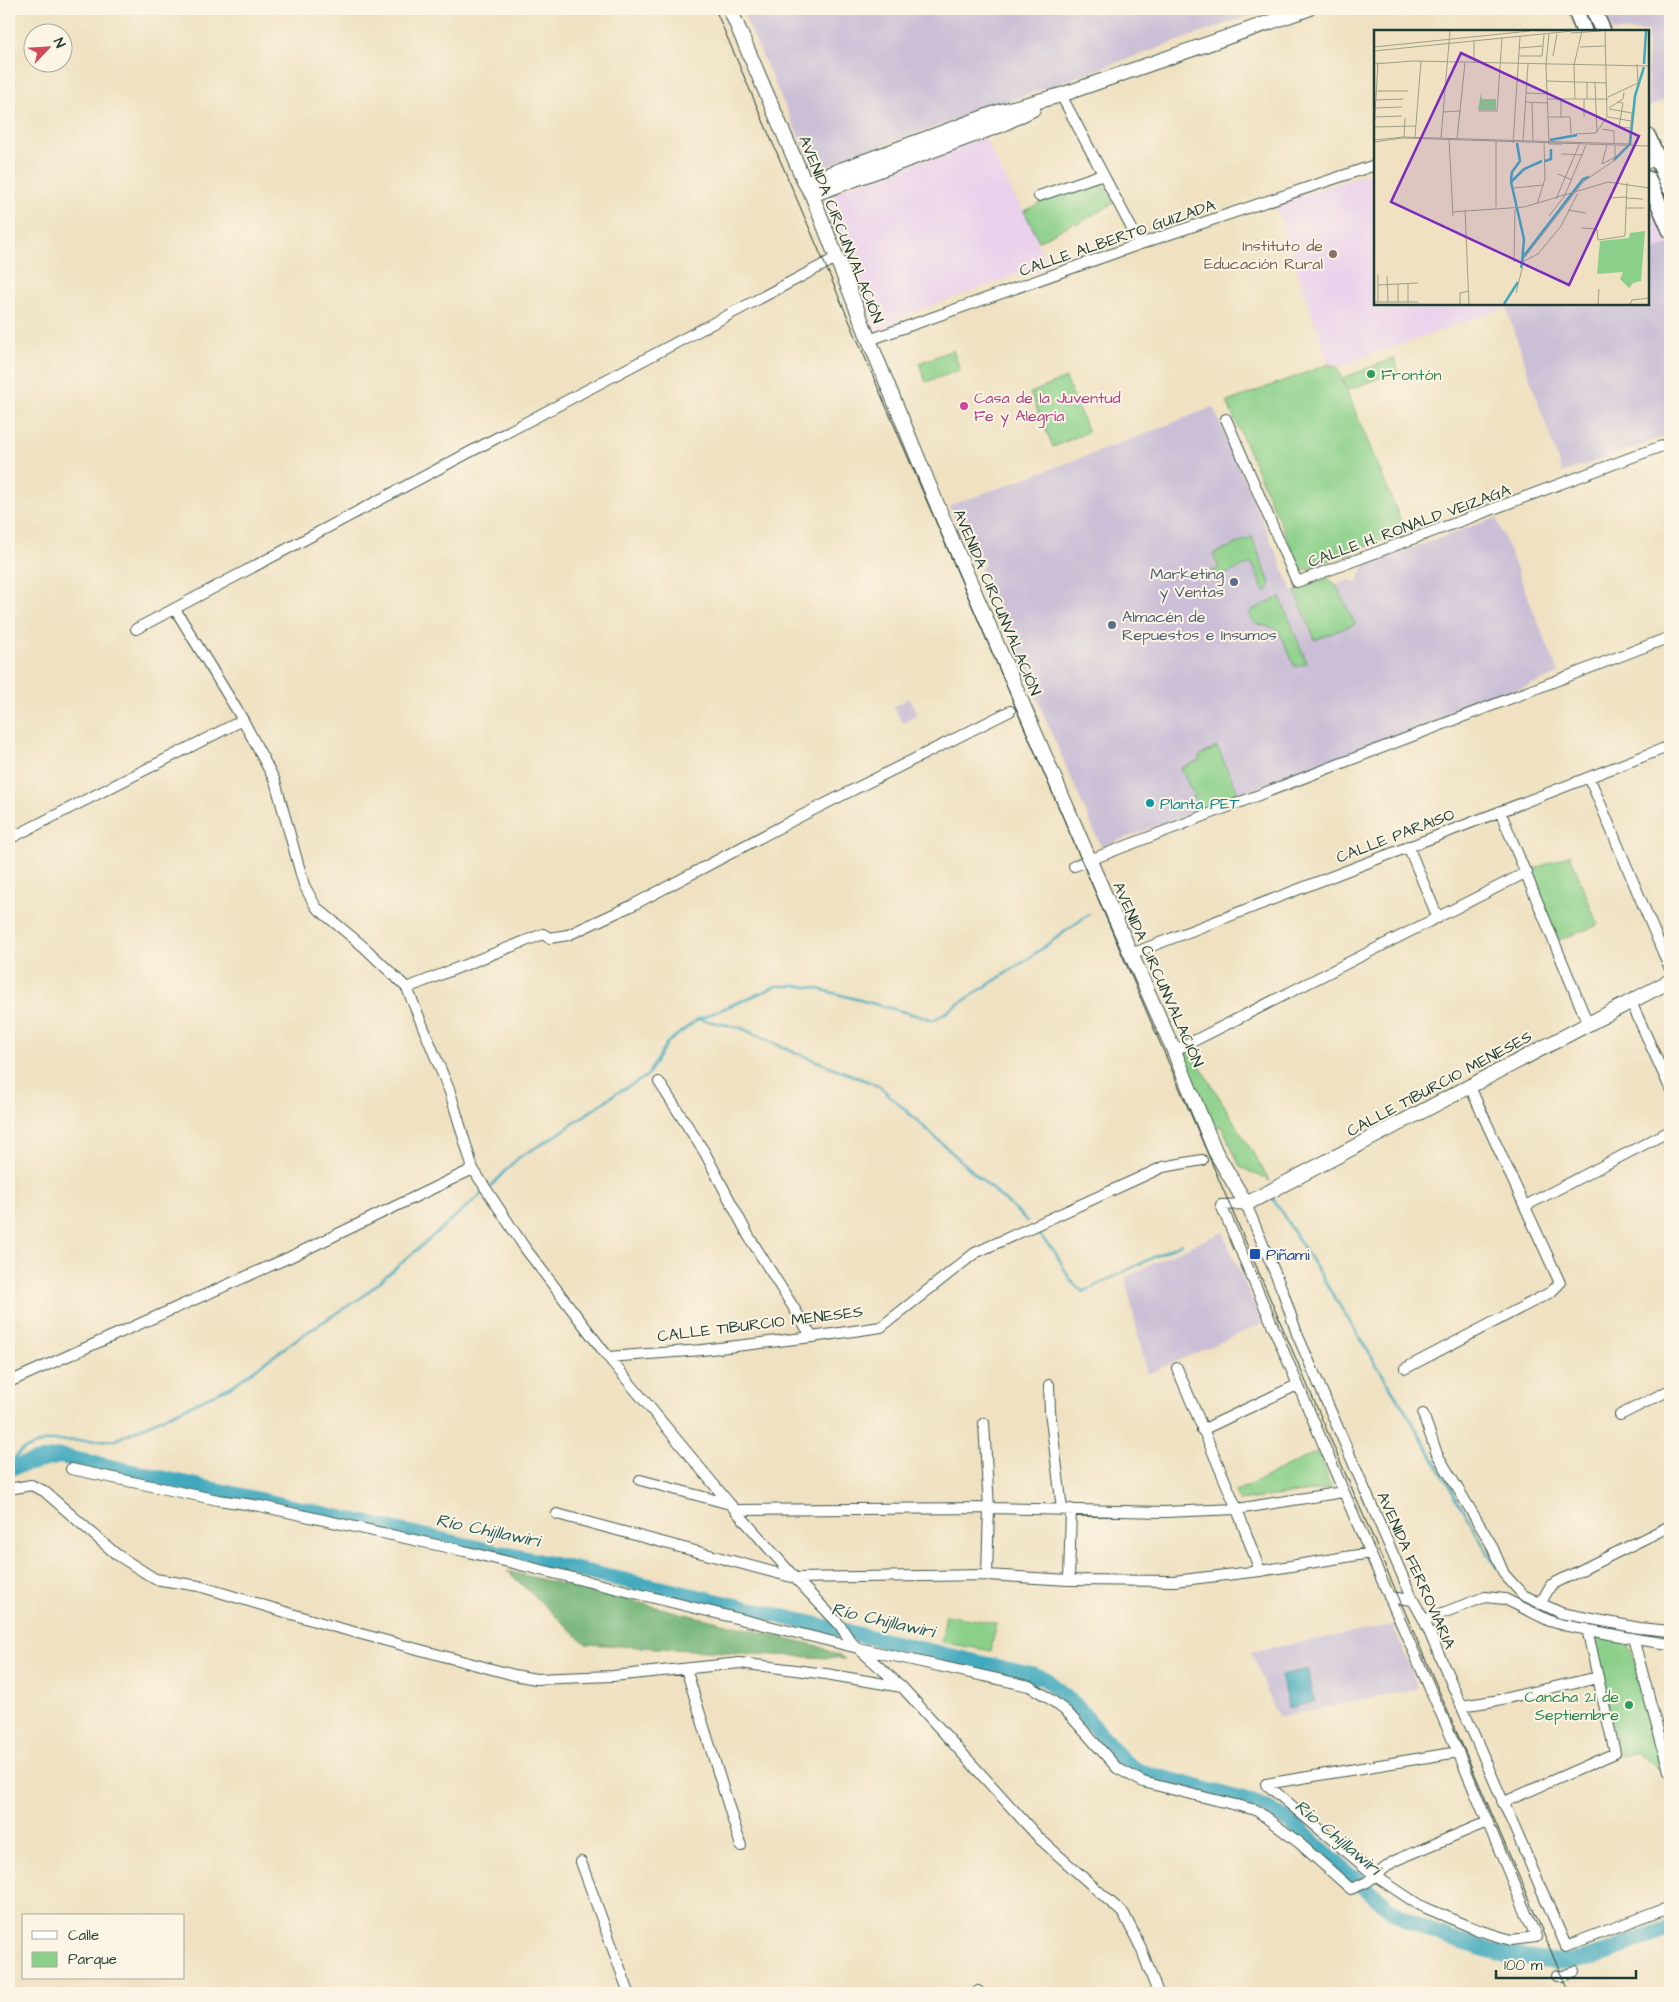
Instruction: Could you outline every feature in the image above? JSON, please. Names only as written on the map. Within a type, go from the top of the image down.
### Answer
[{"type":"main road","points":[[1575,9],[1584,30]]},
{"type":"main road","points":[[1593,9],[1603,30]]},
{"type":"main road","points":[[1649,138],[1670,188]]},
{"type":"main road","points":[[1649,182],[1670,230]]},
{"type":"street","name":"AVENIDA CIRCUNVALACIÓN","points":[[730,9],[808,189],[869,340],[1089,859],[1174,1051],[1215,1151],[1246,1204]]},
{"type":"street","points":[[808,189],[1001,125],[1061,95],[1308,9]]},
{"type":"street","points":[[1061,95],[1140,244]]},
{"type":"street","name":"CALLE ALBERTO GUIZADA","points":[[869,340],[1140,244],[1374,165]]},
{"type":"street","points":[[1039,196],[1103,174]]},
{"type":"street","points":[[136,629],[836,258]]},
{"type":"street","name":"CALLE H. RONALD VEIZAGA","points":[[1226,419],[1297,582],[1670,443]]},
{"type":"street","points":[[175,610],[243,720],[275,781],[304,885],[316,907],[364,947],[408,988],[450,1092],[473,1169],[525,1248],[608,1357],[733,1507],[795,1578],[839,1624],[855,1645],[902,1687],[1040,1839],[1124,1914],[1141,1948],[1158,1993]]},
{"type":"street","points":[[1074,866],[1670,637]]},
{"type":"street","points":[[408,988],[543,934],[549,938],[568,935],[631,906],[801,816],[1010,711]]},
{"type":"street","points":[[9,839],[243,720]]},
{"type":"street","name":"CALLE PARAISO","points":[[1131,954],[1670,746]]},
{"type":"street","points":[[1589,778],[1670,969]]},
{"type":"street","points":[[1500,811],[1588,1024]]},
{"type":"street","points":[[1408,846],[1438,918]]},
{"type":"street","points":[[1174,1051],[1526,872]]},
{"type":"street","name":"CALLE TIBURCIO MENESES","points":[[1297,1385],[1221,1205],[1246,1204],[1670,981]]},
{"type":"street","points":[[1631,1002],[1670,1088]]},
{"type":"street","points":[[659,1082],[705,1153],[748,1235],[812,1337]]},
{"type":"street","points":[[1406,1368],[1551,1292],[1560,1283],[1470,1086]]},
{"type":"street","points":[[1525,1206],[1670,1131]]},
{"type":"street","name":"CALLE TIBURCIO MENESES","points":[[608,1357],[702,1350],[812,1337],[881,1326],[975,1253],[1163,1167],[1202,1160]]},
{"type":"street","points":[[9,1382],[290,1257],[473,1169]]},
{"type":"street","name":"AVENIDA FERROVIARIA","points":[[1246,1204],[1283,1292],[1297,1334],[1566,1946],[1670,1907]]},
{"type":"street","points":[[1177,1368],[1237,1508],[1260,1571]]},
{"type":"street","points":[[1049,1384],[1050,1411],[1067,1509],[1069,1580]]},
{"type":"street","points":[[1202,1430],[1297,1385],[1458,1752],[1536,1938],[1511,1940],[1478,1930],[1419,1905],[1371,1878],[1266,1784],[1458,1752]]},
{"type":"street","points":[[1620,1415],[1670,1390]]},
{"type":"street","points":[[1423,1414],[1437,1454],[1491,1544],[1504,1574],[1523,1595],[1562,1613],[1639,1628],[1670,1631]]},
{"type":"street","points":[[984,1422],[989,1508],[987,1575]]},
{"type":"street","points":[[71,1469],[218,1500],[260,1506],[464,1550],[1029,1686],[1067,1712],[1117,1768],[1143,1782],[1256,1810],[1298,1842],[1351,1888],[1371,1878],[1394,1860],[1487,1822]]},
{"type":"street","points":[[640,1480],[733,1507],[989,1508],[1164,1512],[1237,1508],[1343,1492]]},
{"type":"street","points":[[9,1489],[31,1485],[44,1491],[116,1554],[155,1579],[199,1586],[335,1627],[536,1680],[613,1676],[740,1663],[826,1674],[902,1687]]},
{"type":"street","points":[[556,1514],[795,1578],[987,1575],[1069,1580],[1174,1581],[1260,1571],[1370,1553]]},
{"type":"street","points":[[1540,1604],[1551,1585],[1670,1526]]},
{"type":"street","points":[[1389,1597],[1413,1600]]},
{"type":"street","points":[[1424,1620],[1485,1597],[1505,1599],[1550,1621],[1670,1644]]},
{"type":"street","points":[[1502,1803],[1615,1753],[1587,1629]]},
{"type":"street","points":[[1633,1638],[1669,1771]]},
{"type":"street","points":[[686,1669],[740,1846]]},
{"type":"street","points":[[1461,1706],[1598,1677]]},
{"type":"street","points":[[581,1862],[629,1993]]},
{"type":"street","points":[[1558,1976],[1575,1972]]},
{"type":"shaded area","points":[[741,9],[1268,9],[820,168],[811,163]]},
{"type":"shaded area","points":[[1603,9],[1670,9],[1670,98],[1649,107],[1649,30],[1613,30]]},
{"type":"shaded area","points":[[984,137],[1016,200],[1024,211],[1039,241],[1037,243],[1050,267],[1026,275],[1021,273],[898,318],[895,325],[880,331],[875,329],[836,226],[831,224],[822,202],[827,195]]},
{"type":"shaded area","name":"Instituto de Educación Rural","points":[[1374,171],[1374,305],[1513,305],[1337,367],[1329,364],[1275,205]]},
{"type":"shaded area","points":[[1649,200],[1669,244],[1649,253]]},
{"type":"shaded area","points":[[1669,244],[1670,435],[1562,473],[1506,307],[1513,305],[1649,305],[1649,253]]},
{"type":"shaded area","points":[[1213,407],[1293,592],[1328,578],[1336,585],[1350,580],[1357,583],[1364,565],[1496,518],[1559,674],[1101,847],[981,570],[985,562],[967,550],[949,506],[1119,444]]},
{"type":"shaded area","points":[[908,698],[918,714],[903,723],[893,707]]},
{"type":"shaded area","points":[[1223,1232],[1262,1324],[1147,1374],[1125,1278],[1174,1253]]},
{"type":"shaded area","points":[[1393,1625],[1418,1688],[1278,1718],[1251,1652]]},
{"type":"green space","points":[[1096,179],[1102,181],[1114,203],[1077,224],[1075,222],[1039,241],[1024,211],[1064,191]]},
{"type":"green space","points":[[953,350],[960,370],[926,382],[919,363]]},
{"type":"green space","name":"Frontón","points":[[1394,358],[1399,371],[1348,390],[1343,378]]},
{"type":"green space","points":[[1329,364],[1337,367],[1405,531],[1303,571],[1300,568],[1227,402]]},
{"type":"green space","points":[[1066,378],[1088,432],[1053,447],[1030,393]]},
{"type":"green space","points":[[1252,537],[1270,583],[1268,590],[1264,592],[1252,563],[1211,580],[1208,573],[1219,568],[1213,554]]},
{"type":"green space","points":[[1328,578],[1336,585],[1355,624],[1315,640],[1295,591]]},
{"type":"green space","points":[[1280,597],[1307,663],[1295,667],[1279,631],[1254,622],[1249,615],[1252,610]]},
{"type":"green space","points":[[1217,747],[1239,795],[1200,810],[1181,768],[1200,760],[1199,756]]},
{"type":"green space","points":[[1570,855],[1598,925],[1559,940],[1531,870]]},
{"type":"green space","points":[[1190,1049],[1270,1181],[1240,1167],[1222,1126],[1213,1129],[1180,1055]]},
{"type":"green space","points":[[1317,1452],[1332,1488],[1239,1501],[1235,1492]]},
{"type":"green space","points":[[507,1571],[818,1646],[845,1659],[586,1644]]},
{"type":"green space","points":[[946,1615],[996,1623],[991,1651],[941,1642]]},
{"type":"green space","points":[[1601,1638],[1629,1643],[1664,1774],[1636,1751],[1619,1757],[1595,1649],[1596,1643]]},
{"type":"water","points":[[1307,1669],[1315,1702],[1288,1708],[1281,1675]]},
{"type":"waterway","points":[[699,1019],[777,986],[800,986],[815,988],[934,1020],[1025,961],[1089,914]]},
{"type":"waterway","points":[[489,1188],[518,1158],[557,1135],[615,1094],[647,1076],[667,1043],[698,1019],[741,1028],[789,1050],[879,1086],[1027,1221]]},
{"type":"waterway","points":[[9,1463],[23,1450],[46,1441],[115,1440],[232,1386],[301,1336],[362,1297],[485,1191]]},
{"type":"waterway","points":[[1272,1197],[1411,1420],[1496,1567]]},
{"type":"waterway","points":[[1035,1230],[1055,1252],[1071,1281],[1083,1292],[1182,1243]]},
{"type":"waterway","name":"Río Chijllawiri","points":[[9,1468],[60,1456],[677,1592],[1044,1678],[1078,1708],[1123,1761],[1138,1771],[1258,1804],[1272,1811],[1308,1837],[1392,1910],[1415,1924],[1437,1933],[1489,1950],[1516,1956],[1565,1961],[1595,1956],[1670,1928]]},
{"type":"waterway","points":[[1547,1612],[1558,1617]]},
{"type":"waterway","points":[[1647,1634],[1670,1637]]},
{"type":"tram line","points":[[715,9],[1569,1993]]},
{"type":"place","name":"Instituto de Educación Rural","points":[[1333,254]]},
{"type":"place","name":"Frontón","points":[[1371,374]]},
{"type":"place","name":"Casa de la Juventud Fe y Alegría","points":[[964,406]]},
{"type":"place","name":"Marketing y Ventas","points":[[1234,582]]},
{"type":"place","name":"Almacén de Repuestos e Insumos","points":[[1112,625]]},
{"type":"place","name":"Planta PET","points":[[1150,803]]},
{"type":"place","name":"Piñami","points":[[1255,1254]]},
{"type":"place","name":"Cancha 21 de Septiembre","points":[[1629,1705]]}]
